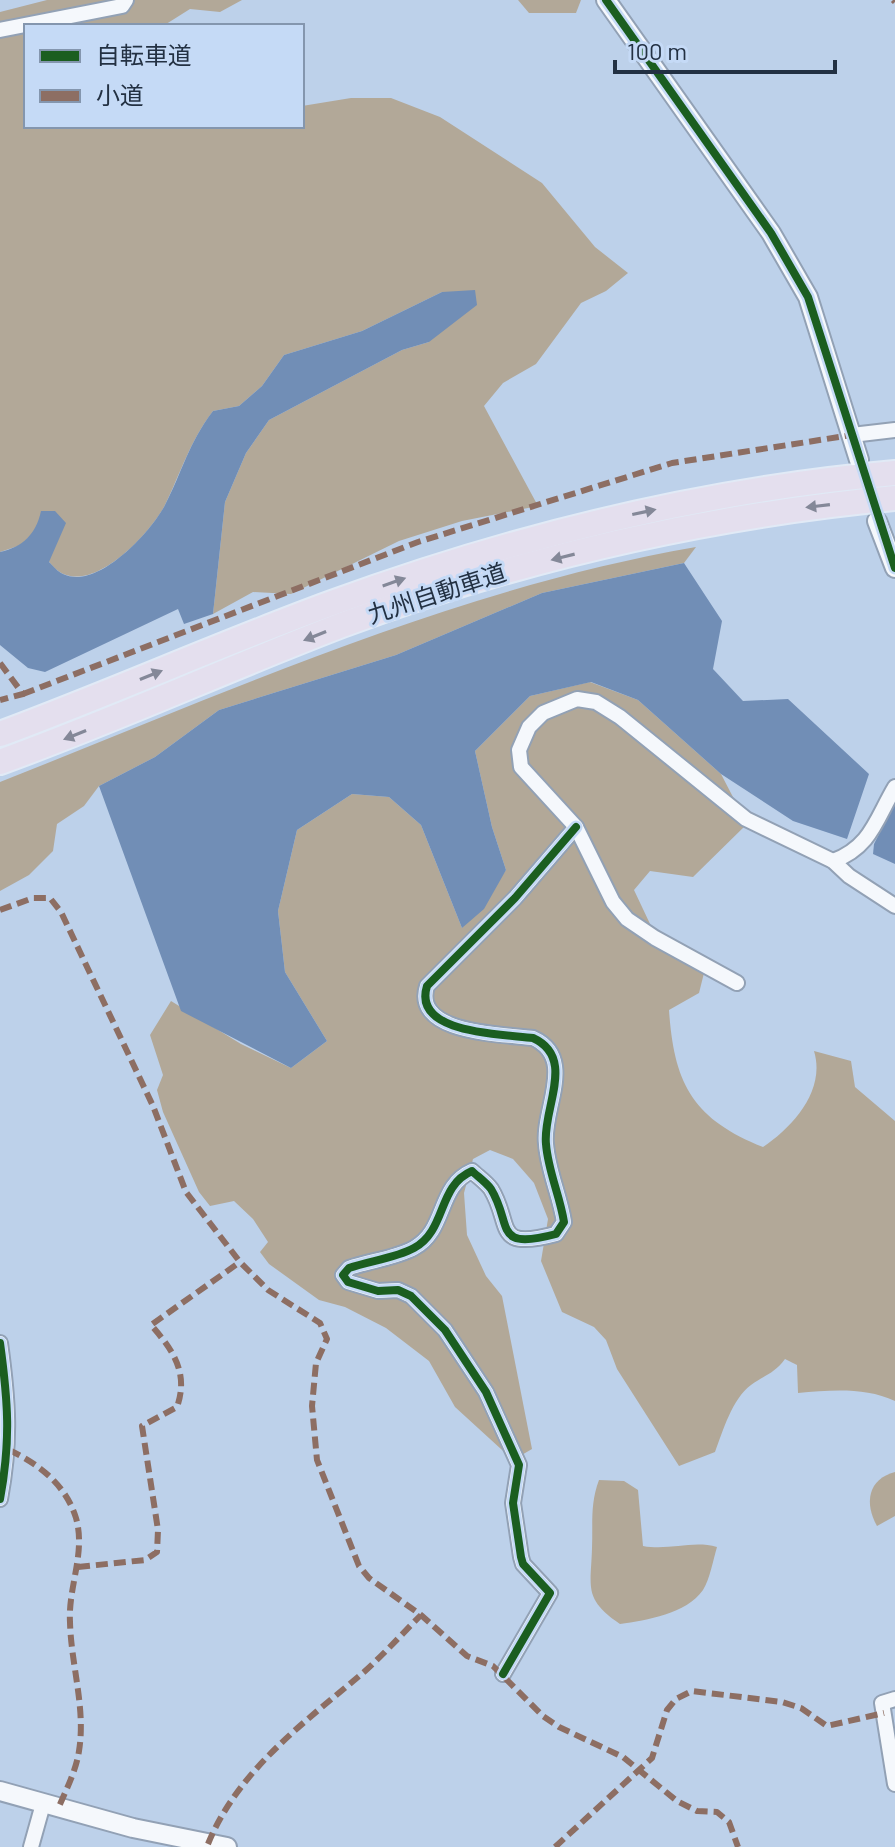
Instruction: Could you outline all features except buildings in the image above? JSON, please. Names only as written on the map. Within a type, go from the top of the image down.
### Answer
[{"type":"highway","name":"九州自動車道","points":[[0,734],[331,603],[585,524],[717,498],[895,473]]},
{"type":"highway","name":"九州自動車道","points":[[0,762],[344,625],[520,568],[729,520],[895,498]]},
{"type":"street","points":[[30,24],[122,6],[126,0]]},
{"type":"street","points":[[606,0],[771,233],[801,286],[824,342],[859,460]]},
{"type":"street","points":[[0,30],[24,25]]},
{"type":"street","points":[[852,435],[895,430]]},
{"type":"street","points":[[877,521],[895,568]]},
{"type":"street","points":[[737,983],[627,919],[600,879],[576,827],[521,767],[519,750],[529,727],[543,713],[577,699],[596,702],[620,717],[746,819],[833,861],[849,876],[895,906]]},
{"type":"street","points":[[833,861],[850,855],[869,839],[895,787]]},
{"type":"street","points":[[503,1674],[550,1593],[523,1564],[521,1557],[513,1503],[519,1465],[486,1392],[445,1330],[411,1296],[398,1290],[378,1291],[348,1282],[343,1275],[349,1268],[416,1247],[436,1225],[447,1191],[460,1176],[472,1171],[491,1189],[503,1227],[518,1239],[535,1240],[556,1234],[564,1222],[545,1141],[557,1071],[553,1055],[544,1043],[533,1038],[442,1022],[426,1007],[423,997],[427,986],[515,898],[576,827]]},
{"type":"street","points":[[0,1343],[8,1400],[9,1450],[0,1499]]},
{"type":"street","points":[[895,1699],[882,1703],[895,1784]]},
{"type":"street","points":[[0,1791],[227,1847]]},
{"type":"street","points":[[31,1847],[43,1804]]},
{"type":"shaded area","points":[[47,0],[242,0],[220,12],[190,9],[166,24],[24,24],[24,128],[304,128],[304,106],[351,98],[391,98],[440,117],[542,183],[595,247],[628,273],[606,291],[581,303],[536,364],[503,383],[484,406],[538,506],[462,521],[399,541],[291,594],[253,592],[213,614],[225,502],[246,453],[269,420],[402,350],[429,342],[442,292],[362,331],[284,355],[262,386],[239,406],[213,411],[192,445],[157,518],[130,548],[97,572],[80,576],[64,574],[50,563],[38,528],[21,545],[0,552],[0,12]]},
{"type":"shaded area","points":[[518,0],[581,0],[576,13],[529,13]]},
{"type":"shaded area","points":[[696,547],[684,563],[542,593],[396,655],[219,710],[155,757],[99,786],[84,806],[57,824],[53,851],[29,875],[0,891],[0,782],[257,679],[430,616],[606,565]]},
{"type":"shaded area","points":[[590,682],[638,700],[721,774],[747,824],[693,877],[650,871],[634,890],[651,926],[704,973],[699,993],[669,1010],[676,1059],[692,1096],[719,1124],[763,1147],[795,1118],[811,1093],[816,1066],[814,1051],[851,1061],[855,1087],[895,1121],[895,1401],[860,1392],[798,1393],[797,1365],[785,1359],[738,1398],[715,1452],[679,1466],[617,1369],[606,1340],[594,1327],[562,1312],[541,1261],[548,1219],[534,1183],[513,1159],[490,1150],[473,1159],[464,1193],[467,1235],[486,1276],[502,1296],[532,1449],[513,1460],[455,1407],[429,1361],[386,1328],[345,1307],[319,1300],[269,1264],[260,1252],[268,1242],[253,1219],[234,1201],[210,1206],[199,1192],[163,1112],[157,1090],[163,1075],[150,1035],[171,1001],[241,1044],[291,1068],[327,1041],[285,972],[278,911],[297,830],[352,794],[389,797],[421,825],[462,928],[506,870],[492,827],[475,751],[530,696]]},
{"type":"shaded area","points":[[895,1472],[895,1516],[877,1526],[871,1509],[871,1493],[879,1480]]},
{"type":"shaded area","points":[[599,1480],[624,1481],[638,1490],[643,1546],[717,1547],[703,1590],[687,1605],[665,1614],[620,1624],[600,1607],[591,1583],[593,1505]]},
{"type":"water","points":[[475,290],[477,305],[429,342],[402,350],[269,420],[246,453],[225,502],[213,614],[184,624],[178,609],[45,672],[28,668],[0,645],[0,552],[15,547],[27,538],[36,526],[41,511],[55,511],[66,523],[49,562],[57,570],[77,577],[107,567],[136,543],[158,516],[204,423],[213,411],[239,406],[262,386],[284,355],[362,331],[442,292]]},
{"type":"water","points":[[684,563],[722,621],[713,669],[743,701],[788,699],[869,774],[847,839],[793,821],[721,774],[638,700],[591,682],[530,696],[475,751],[492,827],[506,870],[484,909],[462,928],[421,825],[389,797],[352,794],[297,830],[278,911],[285,972],[327,1041],[291,1068],[181,1011],[99,786],[155,757],[219,710],[396,655],[542,593]]},
{"type":"water","points":[[895,802],[895,864],[873,854],[874,844]]},
{"type":"marked path","points":[[23,694],[418,542],[672,463],[852,435]]},
{"type":"marked path","points":[[0,663],[23,694],[0,700]]},
{"type":"marked path","points":[[0,910],[33,898],[50,898],[61,912],[153,1106],[186,1192],[240,1262],[268,1290],[320,1323],[327,1339],[316,1363],[312,1406],[317,1460],[359,1566],[369,1578],[421,1615],[467,1656],[493,1666],[543,1716],[559,1727],[623,1757],[677,1801],[697,1811],[717,1812],[729,1822],[738,1847]]},
{"type":"marked path","points":[[78,1567],[145,1560],[157,1552],[158,1530],[142,1426],[177,1407],[181,1383],[172,1353],[151,1325],[240,1262]]},
{"type":"marked path","points":[[9,1450],[41,1469],[66,1495],[79,1531],[70,1622],[81,1735],[76,1766],[58,1809]]},
{"type":"marked path","points":[[208,1844],[221,1817],[255,1770],[371,1665],[421,1615]]},
{"type":"marked path","points":[[555,1847],[652,1758],[667,1710],[676,1699],[692,1691],[782,1702],[801,1708],[827,1726],[884,1713]]},
{"type":"cycle path","points":[[606,0],[771,233],[808,297],[895,568]]},
{"type":"cycle path","points":[[503,1674],[550,1593],[523,1564],[521,1557],[513,1503],[519,1465],[486,1392],[445,1330],[411,1296],[398,1290],[378,1291],[348,1282],[343,1275],[349,1268],[399,1254],[425,1240],[453,1187],[472,1171],[491,1189],[504,1224],[513,1237],[522,1239],[556,1234],[564,1222],[546,1144],[554,1085],[553,1058],[546,1047],[533,1038],[463,1028],[433,1014],[426,1002],[427,986],[515,898],[576,827]]},
{"type":"cycle path","points":[[0,1343],[7,1421],[0,1499]]}]
